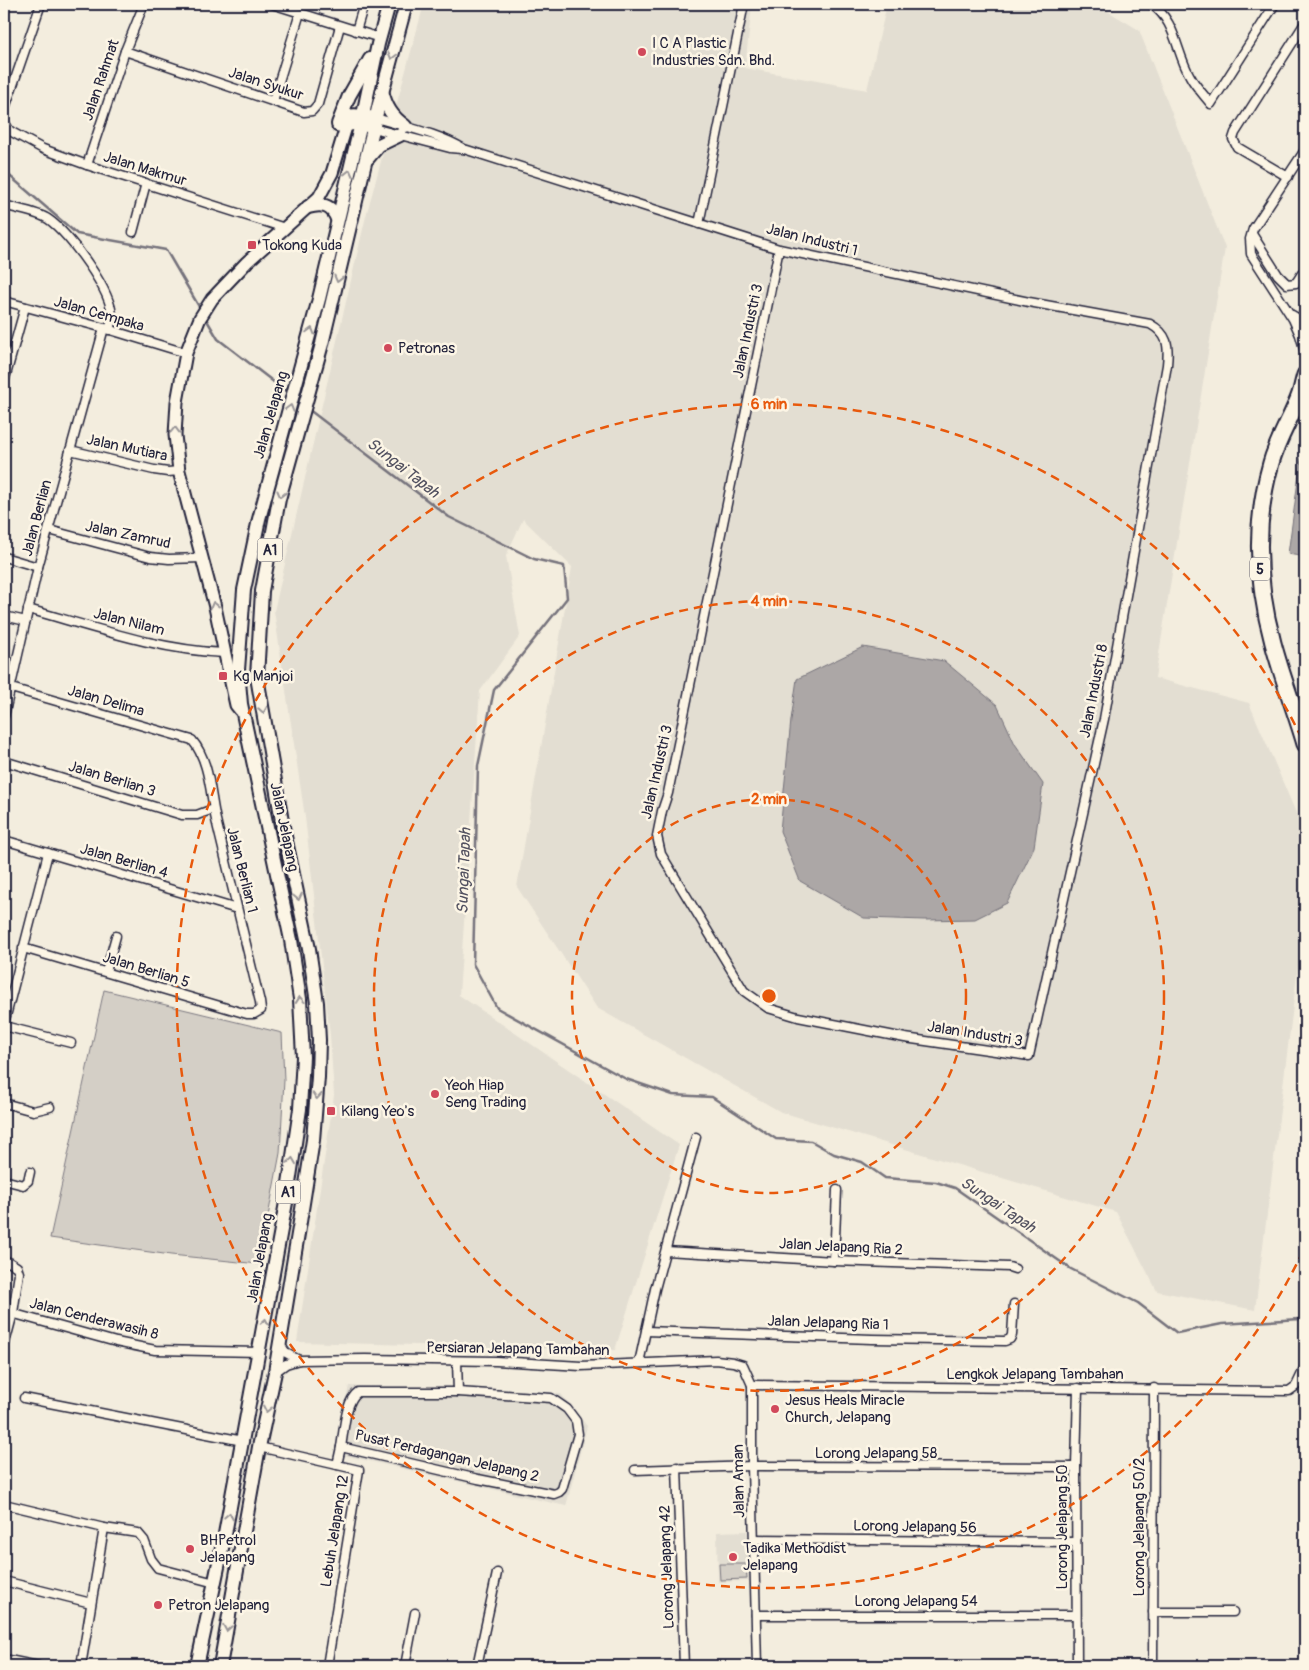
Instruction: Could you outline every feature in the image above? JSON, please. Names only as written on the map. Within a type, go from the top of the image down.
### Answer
[{"type":"highway","name":"5","points":[[1304,381],[1285,424],[1271,464],[1263,505],[1258,549],[1261,586],[1273,644],[1305,744]]},
{"type":"main road","name":"Jalan Jelapang","points":[[197,1666],[260,1352],[300,1109],[303,1057],[300,999],[291,940],[244,716],[238,670],[244,590],[259,519],[319,299],[389,4]]},
{"type":"main road","name":"Jalan Jelapang","points":[[220,1666],[259,1447],[275,1372],[310,1163],[319,1040],[317,1003],[309,950],[283,827],[257,677],[262,592],[279,499],[322,344],[374,123],[406,4]]},
{"type":"main road","points":[[338,124],[349,96],[379,41]]},
{"type":"main road","points":[[366,162],[376,148],[403,131],[389,110],[382,91]]},
{"type":"main road","points":[[308,207],[317,204],[328,206],[334,211],[338,219]]},
{"type":"main road","points":[[240,641],[246,668],[257,677],[247,690],[244,716]]},
{"type":"street","points":[[4,122],[4,111],[40,4]]},
{"type":"street","name":"Jalan Rahmat","points":[[87,166],[125,51],[144,4]]},
{"type":"street","points":[[272,4],[356,31],[379,41]]},
{"type":"street","points":[[356,31],[364,4]]},
{"type":"street","points":[[699,224],[744,4]]},
{"type":"street","points":[[1151,4],[1160,10],[1168,22],[1189,75],[1211,104],[1275,4]]},
{"type":"street","points":[[273,101],[300,13]]},
{"type":"street","points":[[1288,177],[1237,146],[1233,139],[1305,23]]},
{"type":"street","name":"Jalan Syukur","points":[[125,51],[304,112],[312,111],[318,104],[340,26]]},
{"type":"street","points":[[308,207],[321,184],[338,124],[348,115],[354,114],[361,120],[374,123]]},
{"type":"street","points":[[244,716],[236,705],[202,558],[179,471],[175,435],[176,410],[186,353],[200,318],[212,299],[247,262],[319,197],[328,182],[345,129],[361,120]]},
{"type":"street","name":"Jalan Makmur","points":[[4,122],[10,131],[43,149],[87,166],[285,228]]},
{"type":"street","name":"Jalan Industri 1","points":[[374,123],[450,148],[464,149],[779,249],[1028,302],[1150,324],[1159,330]]},
{"type":"street","points":[[1305,150],[1253,229],[1250,239],[1251,254],[1288,312],[1300,335],[1305,352]]},
{"type":"street","points":[[133,232],[146,183]]},
{"type":"street","name":"Jalan Berlian","points":[[4,205],[48,219],[68,236],[85,258],[108,301],[112,319],[106,329],[38,567],[4,716]]},
{"type":"street","points":[[1252,234],[1278,275],[1287,284],[1296,283],[1305,269]]},
{"type":"street","name":"Jalan Industri 3","points":[[779,249],[670,784],[657,836],[661,854],[744,991],[768,1008],[798,1017],[905,1038],[1029,1056]]},
{"type":"street","name":"Jalan Cempaka","points":[[4,301],[186,353]]},
{"type":"street","points":[[4,382],[25,307]]},
{"type":"street","points":[[1288,312],[1305,323]]},
{"type":"street","name":"Jalan Industri 8","points":[[1029,1056],[1104,719],[1165,374],[1168,346],[1165,337],[1159,330]]},
{"type":"street","name":"Jalan Mutiara","points":[[70,450],[154,470],[179,471]]},
{"type":"street","name":"Jalan Zamrud","points":[[49,530],[150,557],[168,559],[202,558]]},
{"type":"street","points":[[4,557],[38,567]]},
{"type":"street","name":"Jalan Nilam","points":[[28,609],[117,634],[183,649],[225,653]]},
{"type":"street","points":[[4,616],[26,622]]},
{"type":"street","name":"Jalan Delima","points":[[11,688],[192,740]]},
{"type":"street","name":"Jalan Berlian 1","points":[[192,740],[199,748],[204,759],[213,809],[261,1010]]},
{"type":"street","name":"Jalan Berlian 3","points":[[4,760],[182,814],[197,815],[213,809]]},
{"type":"street","name":"Jalan Berlian 4","points":[[4,840],[237,909]]},
{"type":"street","points":[[48,853],[4,1025],[71,1043]]},
{"type":"street","points":[[106,972],[116,936]]},
{"type":"street","name":"Jalan Berlian 5","points":[[23,948],[247,1014],[254,1014],[261,1010]]},
{"type":"street","points":[[4,1103],[33,1111],[50,1107]]},
{"type":"street","points":[[639,1363],[655,1289],[696,1137]]},
{"type":"street","points":[[4,1180],[23,1185],[28,1181],[30,1172]]},
{"type":"street","points":[[834,1261],[837,1190]]},
{"type":"street","name":"Jalan Jelapang Ria 2","points":[[666,1251],[834,1261],[1015,1268]]},
{"type":"street","points":[[4,1347],[13,1313],[19,1273],[16,1267],[6,1261]]},
{"type":"street","name":"Jalan Jelapang Ria 1","points":[[646,1331],[872,1339],[1005,1341],[1010,1339],[1012,1335],[1014,1304]]},
{"type":"street","name":"Jalan Cenderawasih 8","points":[[4,1311],[116,1342],[155,1350],[260,1352]]},
{"type":"street","points":[[280,1343],[286,1353],[299,1360]]},
{"type":"street","name":"Persiaran Jelapang Tambahan","points":[[275,1372],[286,1364],[299,1360],[496,1361],[581,1366],[716,1360],[743,1365],[752,1385]]},
{"type":"street","points":[[457,1361],[458,1392]]},
{"type":"street","name":"Lengkok Jelapang Tambahan","points":[[752,1385],[1289,1391],[1296,1386],[1305,1367]]},
{"type":"street","name":"Jalan Aman","points":[[752,1385],[757,1666]]},
{"type":"street","name":"Lorong Jelapang 50","points":[[1077,1666],[1076,1467],[1078,1388]]},
{"type":"street","name":"Lorong Jelapang 50/2","points":[[1153,1666],[1154,1388]]},
{"type":"street","name":"Pusat Perdagangan Jelapang 2","points":[[358,1392],[458,1392],[551,1398],[567,1409],[576,1421],[578,1434],[562,1489],[554,1494],[478,1479],[341,1446],[347,1412],[354,1394],[358,1392]]},
{"type":"street","points":[[24,1398],[243,1441]]},
{"type":"street","points":[[337,1465],[341,1446]]},
{"type":"street","name":"Lebuh Jelapang 12","points":[[259,1447],[360,1470],[327,1666]]},
{"type":"street","name":"Lorong Jelapang 58","points":[[635,1470],[677,1467],[752,1466],[1076,1467]]},
{"type":"street","name":"Lorong Jelapang 42","points":[[677,1467],[684,1666]]},
{"type":"street","points":[[4,1504],[104,1528],[138,1533],[144,1540],[158,1568],[215,1583]]},
{"type":"street","points":[[81,1666],[104,1528]]},
{"type":"street","name":"Lorong Jelapang 56","points":[[754,1539],[1076,1542]]},
{"type":"street","points":[[477,1666],[498,1573]]},
{"type":"street","points":[[4,1581],[91,1603]]},
{"type":"street","points":[[406,1666],[415,1612]]},
{"type":"street","points":[[1153,1612],[1233,1612]]},
{"type":"street","name":"Lorong Jelapang 54","points":[[756,1615],[1076,1616]]},
{"type":"street","points":[[4,1659],[38,1666]]},
{"type":"shaded area","points":[[424,4],[752,4],[745,68],[867,90],[887,4],[1096,4],[1139,30],[1225,248],[1155,678],[1249,703],[1305,834],[1305,910],[1255,1310],[1157,1291],[1116,1212],[781,1112],[597,1008],[517,887],[572,567],[523,519],[506,556],[520,636],[480,691],[459,995],[679,1145],[615,1350],[297,1342],[334,1095],[330,1035],[305,817],[274,611],[366,216]]},
{"type":"shaded area","points":[[1305,447],[1305,557],[1288,554],[1302,451]]},
{"type":"shaded area","points":[[863,647],[944,661],[997,705],[1015,744],[1043,784],[1034,847],[1007,903],[975,919],[864,918],[800,881],[780,831],[797,679]]},
{"type":"shaded area","points":[[104,990],[282,1033],[284,1080],[280,1153],[259,1264],[171,1255],[50,1238]]},
{"type":"shaded area","points":[[349,1386],[561,1394],[587,1426],[566,1506],[334,1453]]},
{"type":"shaded area","name":"Tadika Methodist Jelapang","points":[[747,1531],[749,1581],[718,1582],[717,1532]]},
{"type":"shaded area","points":[[719,1564],[746,1564],[747,1579],[720,1580]]},
{"type":"waterway","name":"Sungai Tapah","points":[[4,171],[77,234],[166,250],[201,310]]},
{"type":"waterway","name":"Sungai Tapah","points":[[205,317],[218,339],[288,393]]},
{"type":"waterway","name":"Sungai Tapah","points":[[308,409],[449,517],[534,559],[564,566],[567,598],[494,690],[478,766],[473,964],[497,1008],[626,1079],[673,1095],[712,1097],[776,1139],[811,1141],[834,1154],[862,1162],[885,1178],[936,1182],[955,1188],[1071,1269],[1138,1303],[1177,1333],[1222,1324],[1305,1320]]},
{"type":"place","name":"I C A Plastic Industries Sdn. Bhd.","points":[[642,52]]},
{"type":"place","name":"Tokong Kuda","points":[[252,245]]},
{"type":"place","name":"Petronas","points":[[388,348]]},
{"type":"place","name":"Kg Manjoi","points":[[223,676]]},
{"type":"place","name":"Yeoh Hiap Seng Trading","points":[[435,1094]]},
{"type":"place","name":"Kilang Yeo's","points":[[331,1111]]},
{"type":"place","name":"Jesus Heals Miracle Church, Jelapang","points":[[775,1409]]},
{"type":"place","name":"BHPetrol Jelapang","points":[[190,1549]]},
{"type":"place","name":"Tadika Methodist Jelapang","points":[[733,1557]]},
{"type":"place","name":"Petron Jelapang","points":[[158,1605]]}]
